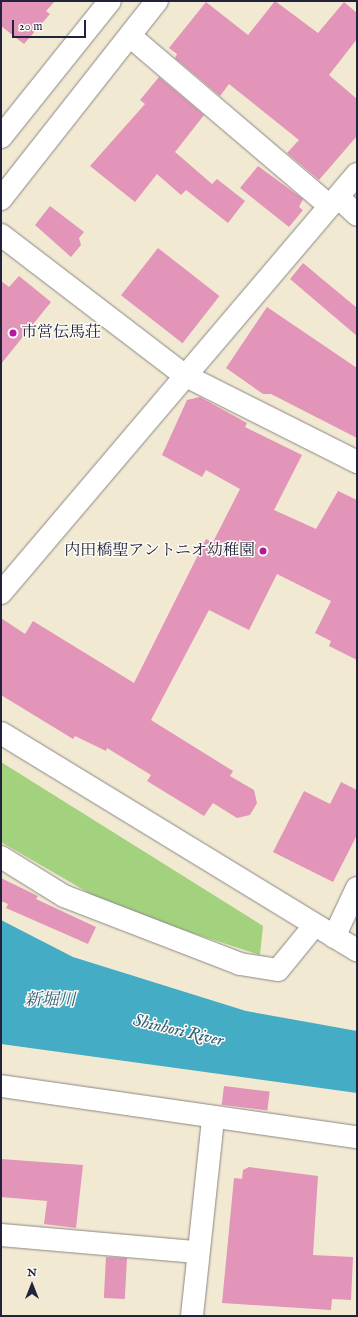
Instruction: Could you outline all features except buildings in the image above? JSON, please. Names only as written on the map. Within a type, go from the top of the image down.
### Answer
[{"type":"street","points":[[1,138],[110,1]]},
{"type":"street","points":[[1,199],[158,1]]},
{"type":"street","points":[[130,36],[334,202],[357,215]]},
{"type":"street","points":[[1,593],[184,375],[357,174]]},
{"type":"street","points":[[1,235],[184,375],[357,462]]},
{"type":"street","points":[[1,733],[314,926],[357,950]]},
{"type":"street","points":[[1,857],[64,896],[240,964],[278,970],[314,926]]},
{"type":"street","points":[[334,937],[357,888]]},
{"type":"street","points":[[1,1086],[213,1119],[357,1137]]},
{"type":"street","points":[[192,1316],[197,1252],[213,1119]]},
{"type":"street","points":[[1,1235],[197,1252]]},
{"type":"green space","points":[[1,762],[263,926],[260,955],[113,907],[1,842]]},
{"type":"water","name":"新堀川","points":[[1,920],[73,957],[246,1011],[357,1031],[357,1093],[1,1044]]},
{"type":"place","name":"市営伝馬荘","points":[[13,333]]},
{"type":"place","name":"内田橋聖アントニオ幼稚園","points":[[263,551]]},
{"type":"water label","name":"Shinhori River","points":[[178,1031]]}]
